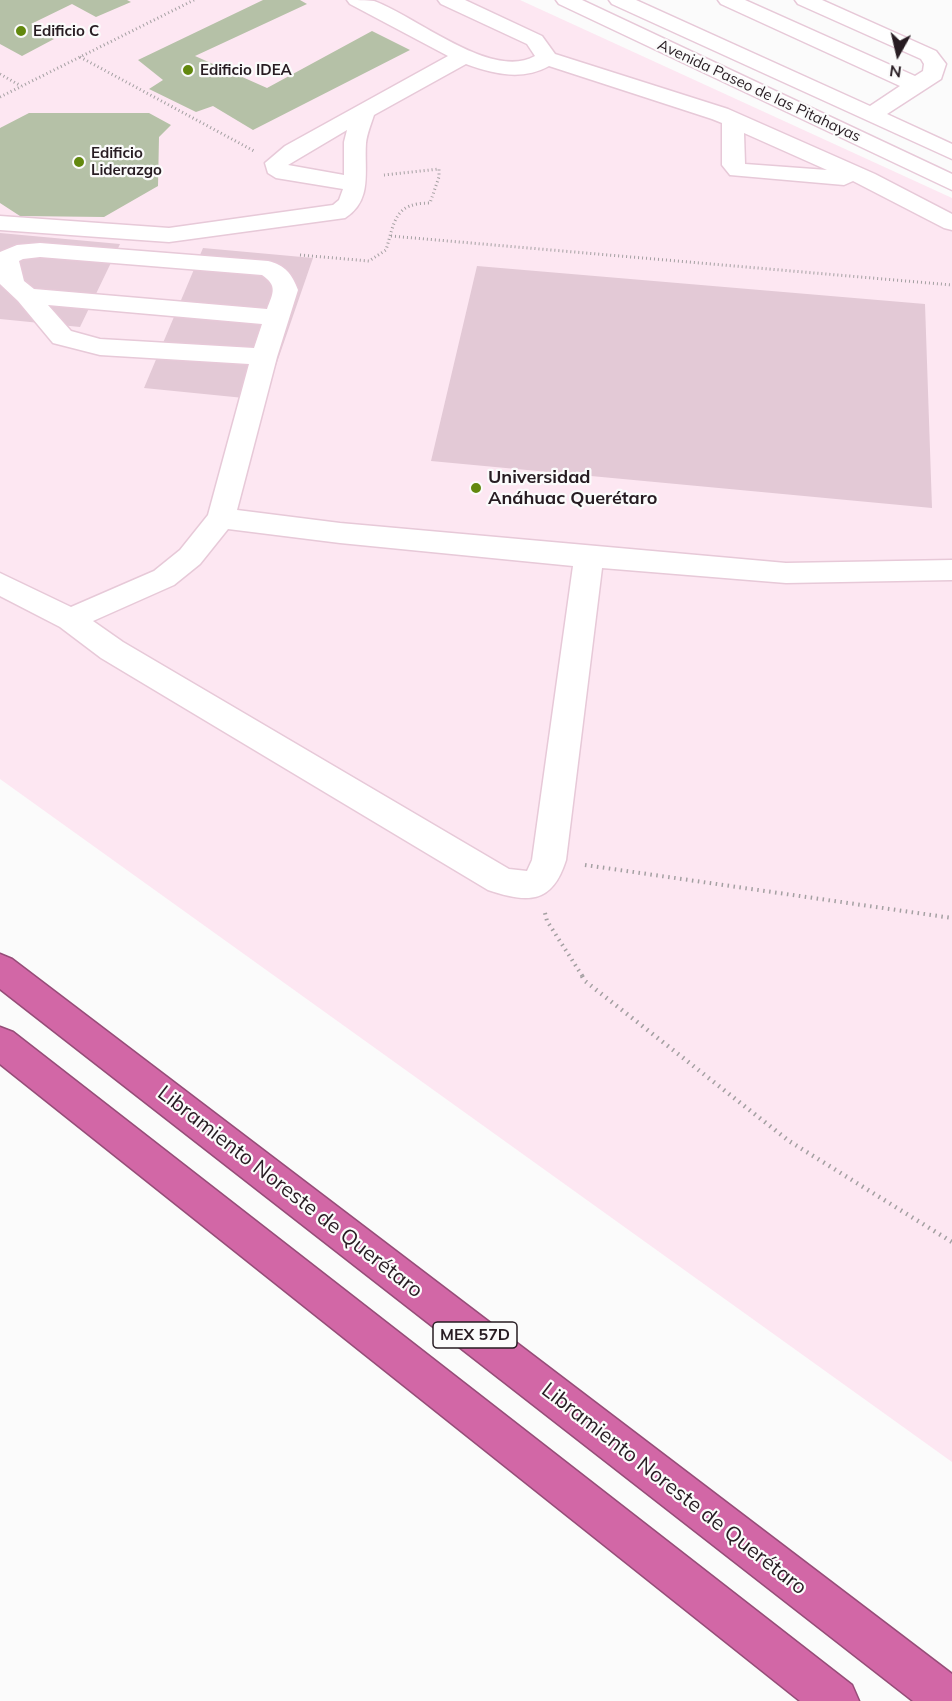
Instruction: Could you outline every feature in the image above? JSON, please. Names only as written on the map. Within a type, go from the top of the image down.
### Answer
[{"type":"highway","name":"Libramiento Noreste de Querétaro","points":[[0,969],[950,1701]]},
{"type":"highway","points":[[0,1043],[836,1701]]},
{"type":"street","points":[[357,0],[466,55],[504,69],[532,68],[548,58]]},
{"type":"street","points":[[448,0],[535,40],[548,58],[733,120],[867,179],[952,223]]},
{"type":"street","name":"Avenida Paseo de las Pitahayas","points":[[566,0],[952,183]]},
{"type":"street","name":"Avenida Paseo de las Pitahayas","points":[[619,0],[952,152]]},
{"type":"street","points":[[728,0],[916,85]]},
{"type":"street","points":[[780,24],[809,2],[929,55],[935,64],[933,74],[871,115]]},
{"type":"street","points":[[355,184],[284,173],[276,168],[276,163],[466,55]]},
{"type":"street","points":[[0,223],[169,235],[337,213],[345,208],[353,197],[355,142],[363,114]]},
{"type":"street","points":[[733,120],[734,165],[738,170],[867,179]]},
{"type":"street","points":[[70,619],[164,578],[190,557],[221,518],[264,357],[286,290],[281,277],[268,268],[40,250],[17,252],[6,259],[12,284],[27,296],[62,337],[100,347],[264,357]]},
{"type":"street","points":[[27,296],[276,318]]},
{"type":"street","points":[[221,518],[340,533],[786,573],[952,570]]},
{"type":"street","points":[[0,583],[70,619],[112,650],[500,880],[525,887],[543,872],[589,557]]},
{"type":"path","points":[[0,97],[194,0]]},
{"type":"path","points":[[80,57],[276,163]]},
{"type":"path","points":[[0,74],[21,86]]},
{"type":"path","points":[[391,236],[952,285]]},
{"type":"path","points":[[952,918],[543,872],[547,921],[585,981],[789,1141],[952,1242]]},
{"type":"shaded area","name":"Universidad Anáhuac Querétaro","points":[[0,0],[520,0],[952,198],[952,1462],[0,779]]},
{"type":"shaded area","points":[[0,233],[120,244],[80,327],[0,319]]},
{"type":"shaded area","points":[[203,248],[313,258],[264,400],[144,388]]},
{"type":"shaded area","points":[[477,266],[925,304],[932,508],[431,461]]},
{"type":"building","name":"Edificio C","points":[[0,0],[127,0],[131,2],[96,17],[72,4],[31,24],[54,39],[22,56],[0,44]]},
{"type":"building","name":"Edificio IDEA","points":[[263,0],[300,0],[307,4],[195,56],[267,88],[372,31],[410,50],[253,130],[213,106],[196,112],[149,89],[163,80],[138,60]]},
{"type":"building","name":"Edificio Liderazgo","points":[[29,113],[149,113],[171,125],[159,137],[158,186],[104,217],[20,216],[0,203],[0,128]]},
{"type":"place","name":"Edificio C","points":[[21,31]]},
{"type":"place","name":"Edificio IDEA","points":[[188,70]]},
{"type":"place","name":"Edificio Liderazgo","points":[[79,162]]},
{"type":"place","name":"Universidad Anáhuac Querétaro","points":[[476,488]]}]
